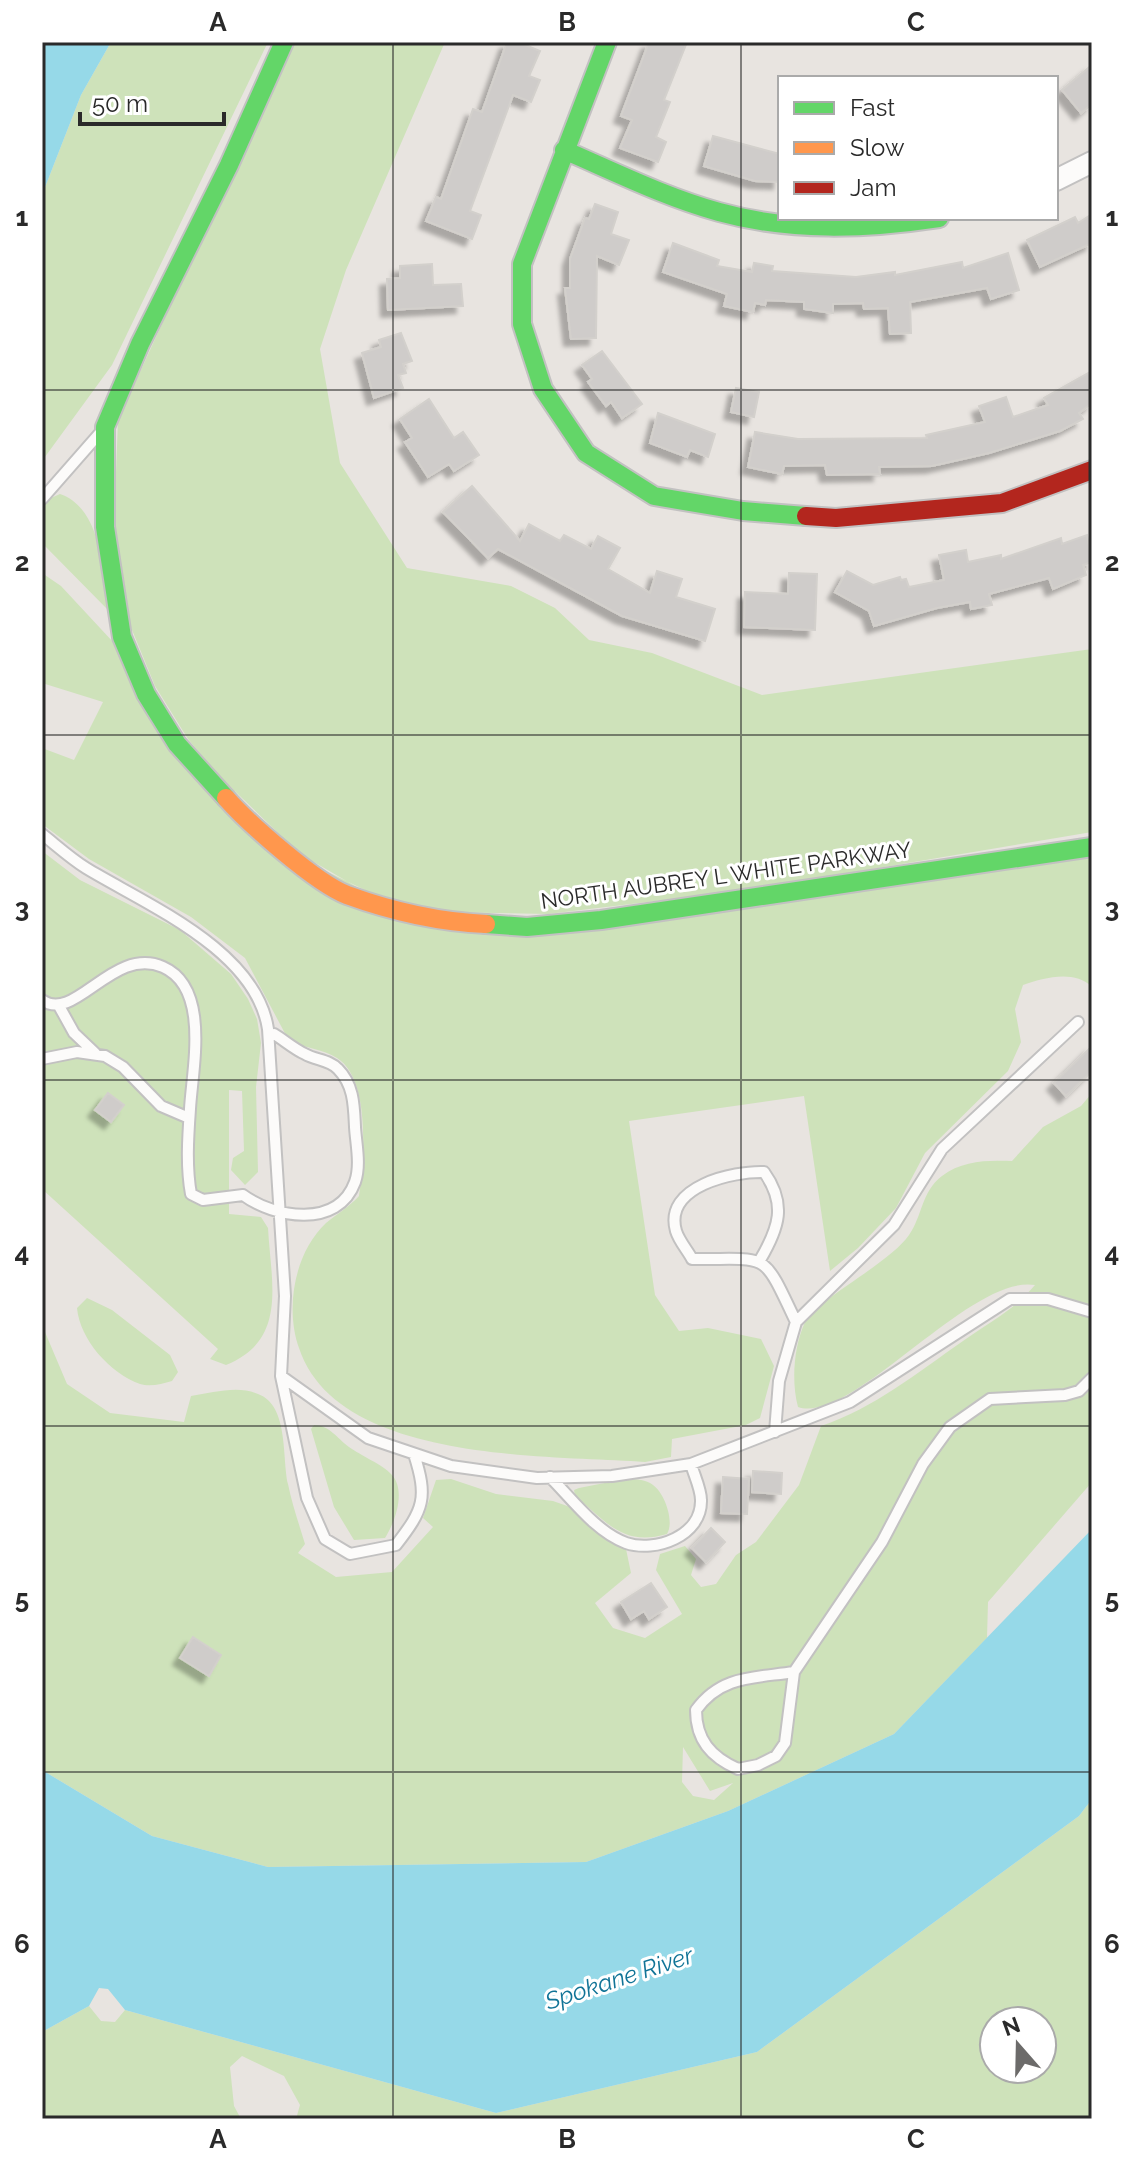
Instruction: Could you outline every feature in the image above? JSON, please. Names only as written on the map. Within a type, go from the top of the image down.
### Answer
[{"type":"street","name":"NORTH AUBREY L WHITE PARKWAY","points":[[284,42],[229,165],[140,344],[105,427],[105,527],[122,637],[146,694],[177,744],[252,827],[344,894],[446,922],[527,927],[601,920],[1092,847]]},
{"type":"street","points":[[607,42],[522,264],[522,324],[543,389],[586,453],[654,496],[743,511],[836,518],[1002,503],[1092,470]]},
{"type":"street","points":[[564,150],[717,212],[772,224],[883,228],[928,220]]},
{"type":"street","points":[[1058,179],[1092,162]]},
{"type":"lane","points":[[42,499],[105,427]]},
{"type":"lane","points":[[42,834],[83,866],[183,923],[229,962],[250,985],[267,1021],[282,1213],[285,1296],[281,1376],[307,1498],[325,1539],[350,1554],[396,1545],[413,1523],[425,1489],[414,1454]]},
{"type":"lane","points":[[42,1000],[59,1006],[73,1001],[94,982],[126,966],[151,964],[175,975],[189,996],[197,1054],[189,1118],[191,1194],[203,1200],[243,1195],[258,1206],[282,1213],[315,1215],[343,1200],[355,1183],[357,1163],[350,1084],[337,1067],[306,1055],[274,1034]]},
{"type":"lane","points":[[59,1006],[74,1033],[96,1054],[123,1067],[161,1106],[189,1118]]},
{"type":"lane","points":[[775,1432],[779,1381],[796,1322],[894,1225],[942,1149],[1078,1022]]},
{"type":"lane","points":[[42,1059],[77,1052],[96,1054]]},
{"type":"lane","points":[[760,1260],[777,1227],[781,1204],[764,1172],[737,1171],[693,1188],[679,1207],[675,1229],[692,1259],[751,1257],[760,1260],[775,1278],[796,1322]]},
{"type":"lane","points":[[281,1376],[368,1438],[451,1466],[550,1477],[612,1476],[691,1464],[850,1402],[1010,1299],[1048,1299],[1092,1312]]},
{"type":"lane","points":[[794,1672],[745,1678],[714,1690],[696,1710],[701,1740],[712,1754],[738,1769],[758,1765],[776,1756],[790,1727],[794,1672],[882,1542],[923,1464],[950,1427],[990,1399],[1065,1395],[1079,1391],[1092,1378]]},
{"type":"lane","points":[[550,1477],[596,1523],[625,1543],[650,1547],[671,1540],[690,1528],[698,1516],[701,1499],[691,1464]]},
{"type":"green space","points":[[111,42],[268,42],[112,365],[42,461],[42,195],[81,95]]},
{"type":"green space","points":[[291,42],[445,42],[346,270],[320,349],[340,463],[407,568],[511,586],[555,608],[589,640],[652,653],[762,695],[1092,649],[1092,832],[747,890],[548,914],[442,912],[362,890],[300,854],[217,774],[188,739],[155,686],[130,625],[114,526],[118,420]]},
{"type":"green space","points":[[60,494],[85,513],[93,528],[102,561],[109,611],[42,543],[42,502]]},
{"type":"green space","points":[[42,573],[61,586],[114,643],[244,831],[447,930],[1092,854],[1092,987],[1085,981],[1068,977],[1023,985],[1015,1009],[1021,1042],[1008,1071],[925,1153],[896,1208],[858,1248],[830,1271],[804,1096],[629,1121],[655,1295],[679,1331],[708,1328],[761,1339],[774,1366],[760,1418],[746,1425],[672,1439],[671,1457],[645,1462],[502,1453],[449,1446],[399,1433],[355,1413],[321,1386],[299,1348],[295,1333],[295,1282],[306,1250],[326,1223],[359,1196],[363,1122],[355,1084],[348,1069],[332,1055],[289,1041],[245,958],[191,917],[89,859],[42,824],[42,748],[74,760],[103,702],[42,683]]},
{"type":"green space","points":[[42,851],[80,880],[180,930],[231,974],[257,1019],[261,1043],[256,1087],[258,1172],[245,1185],[231,1170],[233,1158],[244,1151],[242,1091],[229,1090],[229,1214],[261,1217],[268,1228],[271,1308],[259,1341],[246,1354],[226,1365],[210,1359],[218,1349],[42,1189]]},
{"type":"green space","points":[[1092,1093],[1092,1482],[988,1602],[987,1638],[894,1734],[728,1811],[586,1862],[268,1867],[152,1836],[42,1770],[42,1325],[67,1384],[110,1413],[184,1422],[191,1396],[242,1390],[268,1400],[280,1420],[288,1484],[305,1544],[298,1553],[336,1577],[392,1572],[433,1527],[423,1518],[436,1480],[451,1479],[496,1494],[553,1501],[570,1507],[595,1530],[626,1549],[631,1573],[595,1603],[613,1628],[645,1638],[682,1614],[656,1570],[660,1554],[685,1546],[696,1559],[691,1575],[701,1587],[716,1584],[736,1555],[756,1542],[799,1485],[821,1426],[859,1410],[895,1389],[1010,1309],[1035,1285],[1008,1288],[978,1302],[849,1394],[821,1406],[798,1407],[794,1375],[796,1353],[805,1322],[823,1303],[900,1246],[914,1227],[935,1182],[967,1164],[1012,1161],[1043,1127],[1081,1106]],"holes":[[[683,1747],[710,1791],[733,1783],[714,1800],[693,1796],[682,1782]]]},
{"type":"green space","points":[[87,1298],[112,1310],[170,1355],[178,1372],[172,1381],[140,1384],[108,1364],[90,1343],[79,1320],[77,1308]]},
{"type":"green space","points":[[314,1425],[329,1430],[391,1474],[396,1481],[398,1506],[385,1538],[354,1540],[334,1507],[311,1429]]},
{"type":"green space","points":[[625,1479],[647,1482],[660,1492],[669,1514],[667,1534],[652,1537],[627,1535],[616,1530],[575,1496],[574,1490],[579,1488]]},
{"type":"green space","points":[[1092,1799],[1092,2119],[296,2119],[300,2105],[284,2076],[242,2056],[230,2067],[234,2106],[241,2119],[42,2119],[42,2032],[89,2006],[101,2021],[115,2022],[125,2010],[496,2113],[757,2052],[1079,1816]]},
{"type":"water","points":[[42,42],[111,42],[81,95],[42,195]]},
{"type":"water","name":"Spokane River","points":[[1092,1529],[1092,1799],[1079,1816],[757,2052],[496,2113],[125,2010],[108,1989],[99,1988],[89,2006],[42,2032],[42,1770],[152,1836],[268,1867],[586,1862],[728,1811],[894,1734]]},
{"type":"building","points":[[507,42],[518,42],[540,51],[529,76],[540,80],[531,102],[513,95],[470,211],[481,215],[472,239],[426,221],[436,197],[441,199],[473,109],[482,112]]},
{"type":"building","points":[[649,42],[687,42],[664,100],[670,102],[656,137],[666,142],[658,162],[620,148],[632,120],[621,116]]},
{"type":"building","points":[[1092,65],[1092,104],[1081,113],[1062,90]]},
{"type":"building","points":[[713,136],[778,153],[778,182],[755,181],[704,166]]},
{"type":"building","points":[[595,204],[618,212],[611,234],[629,240],[619,265],[597,256],[596,338],[571,339],[565,288],[570,288],[570,259],[585,218],[589,219]]},
{"type":"building","points":[[1092,214],[1092,243],[1040,267],[1027,240],[1075,217],[1078,223]]},
{"type":"building","points":[[673,243],[719,260],[717,266],[752,272],[754,263],[773,266],[772,271],[856,277],[895,272],[895,275],[962,262],[963,268],[1008,253],[1019,290],[991,299],[987,288],[910,302],[911,333],[890,334],[888,308],[864,309],[863,303],[833,304],[833,313],[804,309],[804,302],[766,300],[765,305],[755,303],[753,312],[724,306],[727,294],[663,272]]},
{"type":"building","points":[[432,264],[433,285],[461,284],[463,306],[388,310],[387,279],[400,278],[400,266]]},
{"type":"building","points":[[401,333],[412,361],[403,364],[406,373],[398,375],[403,388],[374,398],[362,353],[381,347],[379,340]]},
{"type":"building","points":[[602,351],[642,404],[622,418],[611,402],[606,406],[588,382],[592,379],[582,365]]},
{"type":"building","points":[[1092,371],[1092,403],[1079,413],[1083,419],[1060,431],[989,453],[932,466],[879,467],[880,474],[827,475],[825,465],[784,466],[782,474],[748,467],[755,432],[798,439],[927,438],[926,435],[985,422],[979,406],[1006,397],[1013,417],[1048,405],[1044,398]]},
{"type":"building","points":[[736,388],[759,392],[754,417],[731,412]]},
{"type":"building","points":[[429,399],[454,438],[463,432],[479,455],[454,471],[449,464],[428,477],[405,442],[412,438],[400,419]]},
{"type":"building","points":[[658,413],[715,434],[708,457],[690,450],[687,457],[650,443]]},
{"type":"building","points":[[472,486],[520,541],[529,524],[560,541],[564,535],[591,549],[598,536],[620,548],[608,569],[650,593],[657,571],[682,579],[676,597],[715,609],[705,641],[622,616],[498,549],[488,558],[443,512]]},
{"type":"building","points":[[1087,535],[1092,562],[1083,565],[1086,575],[1053,589],[1049,578],[989,594],[992,605],[971,609],[970,602],[874,626],[869,611],[835,592],[847,571],[873,585],[900,577],[901,580],[906,579],[909,587],[944,580],[939,555],[966,550],[968,562],[1001,555],[1001,559],[1061,538],[1062,544]]},
{"type":"building","points":[[789,573],[817,574],[815,630],[744,627],[745,592],[788,594]]},
{"type":"building","points":[[1092,1046],[1092,1071],[1066,1096],[1054,1083]]},
{"type":"building","points":[[108,1093],[124,1105],[111,1122],[95,1110]]},
{"type":"building","points":[[753,1471],[782,1473],[781,1494],[752,1492]]},
{"type":"building","points":[[723,1477],[749,1479],[747,1514],[721,1513]]},
{"type":"building","points":[[711,1528],[725,1542],[706,1562],[692,1548]]},
{"type":"building","points":[[651,1583],[667,1607],[649,1619],[644,1611],[631,1619],[621,1602]]},
{"type":"building","points":[[193,1637],[221,1655],[209,1676],[180,1658]]},
{"type":"traffic: fast","points":[[226,798],[177,744],[146,694],[122,637],[105,527],[105,427],[140,344],[229,165],[284,42]]},
{"type":"traffic: fast","points":[[607,42],[522,264],[522,324],[543,389],[586,453],[654,496],[743,511],[806,516]]},
{"type":"traffic: fast","points":[[564,150],[679,199],[746,218],[829,227],[923,220]]},
{"type":"traffic: fast","points":[[486,924],[527,927],[601,920],[1092,847]]},
{"type":"traffic: slow","points":[[226,798],[284,852],[347,895],[416,915],[486,924]]},
{"type":"traffic: jam","points":[[806,516],[836,518],[1002,503],[1092,470]]}]
